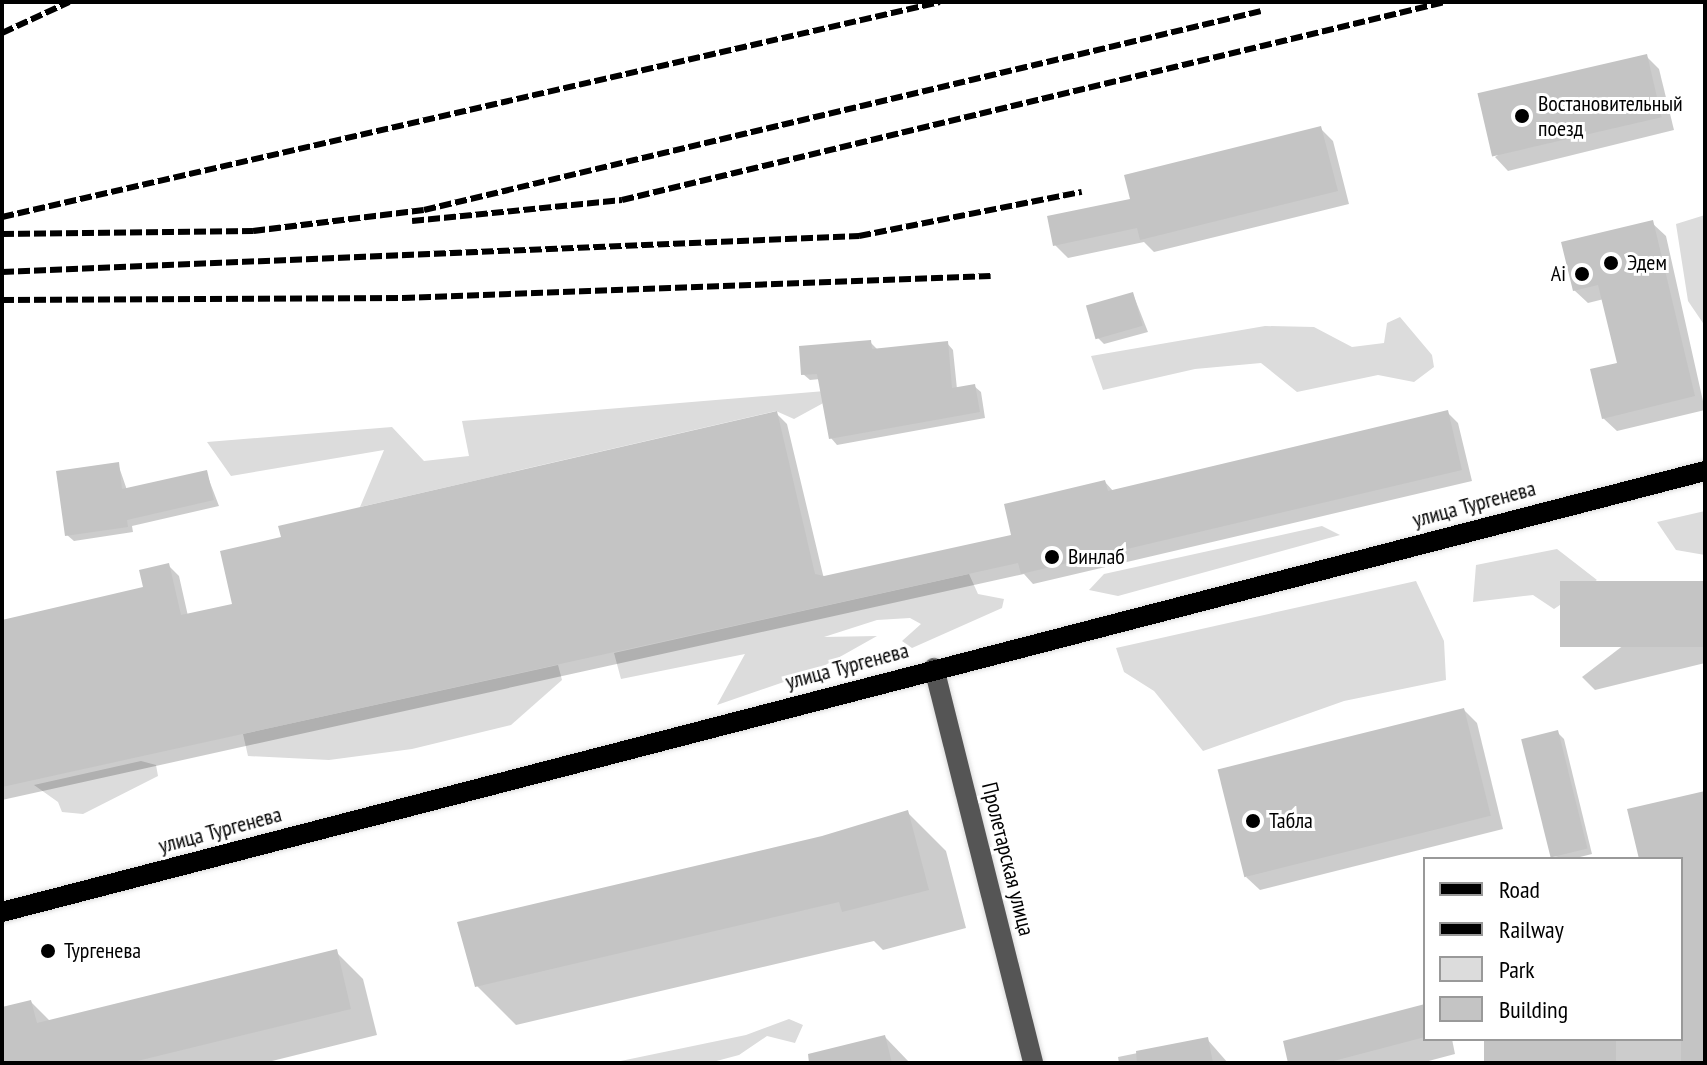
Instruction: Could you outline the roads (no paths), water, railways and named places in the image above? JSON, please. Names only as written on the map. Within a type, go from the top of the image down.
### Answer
[{"type":"main road","name":"улица Тургенева","points":[[2,912],[934,668],[1705,471]]},
{"type":"street","name":"Пролетарская улица","points":[[934,668],[1033,1063]]},
{"type":"railway","points":[[2,33],[69,2]]},
{"type":"railway","points":[[2,217],[940,2]]},
{"type":"railway","points":[[412,221],[622,200],[1445,2]]},
{"type":"railway","points":[[2,234],[253,231],[424,210],[1261,11]]},
{"type":"railway","points":[[2,272],[859,236],[1082,192]]},
{"type":"railway","points":[[2,300],[403,298],[991,276]]},
{"type":"place","name":"Востановительный поезд","points":[[1522,116]]},
{"type":"place","name":"Эдем","points":[[1611,263]]},
{"type":"place","name":"Ai","points":[[1582,274]]},
{"type":"place","name":"Винлаб","points":[[1052,557]]},
{"type":"place","name":"Табла","points":[[1253,821]]},
{"type":"place","name":"Тургенева","points":[[48,951]]}]
